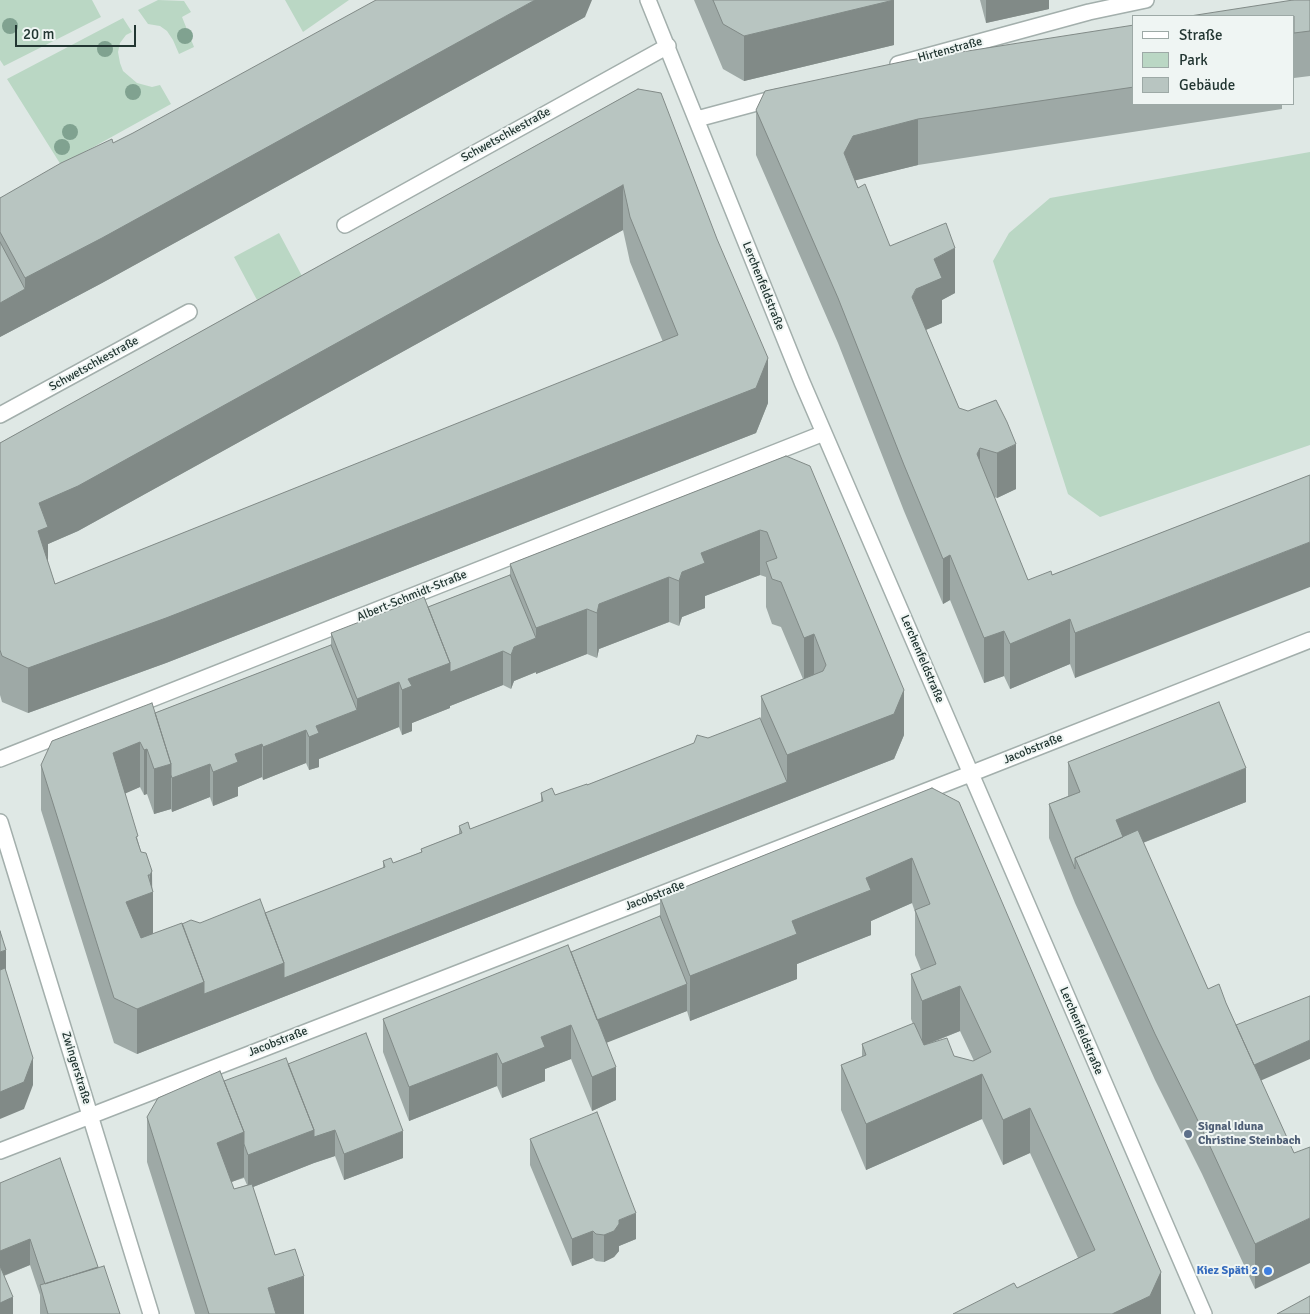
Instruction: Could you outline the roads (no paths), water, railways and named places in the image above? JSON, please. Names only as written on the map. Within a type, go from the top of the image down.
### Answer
[{"type":"street","name":"Lerchenfeldstraße","points":[[648,0],[802,382],[1204,1314]]},
{"type":"street","name":"Hirtenstraße","points":[[888,67],[1088,6],[1146,0]]},
{"type":"street","name":"Schwetschkestraße","points":[[345,225],[668,46]]},
{"type":"street","points":[[697,119],[792,93]]},
{"type":"street","name":"Schwetschkestraße","points":[[0,416],[189,312]]},
{"type":"street","name":"Albert-Schmidt-Straße","points":[[0,759],[824,432]]},
{"type":"street","name":"Jacobstraße","points":[[0,1150],[970,774],[1310,640]]},
{"type":"street","name":"Zwingerstraße","points":[[0,822],[151,1314]]},
{"type":"place","name":"Signal Iduna Christine Steinbach","points":[[1188,1134]]},
{"type":"place","name":"Kiez Späti 2","points":[[1268,1271]]}]
